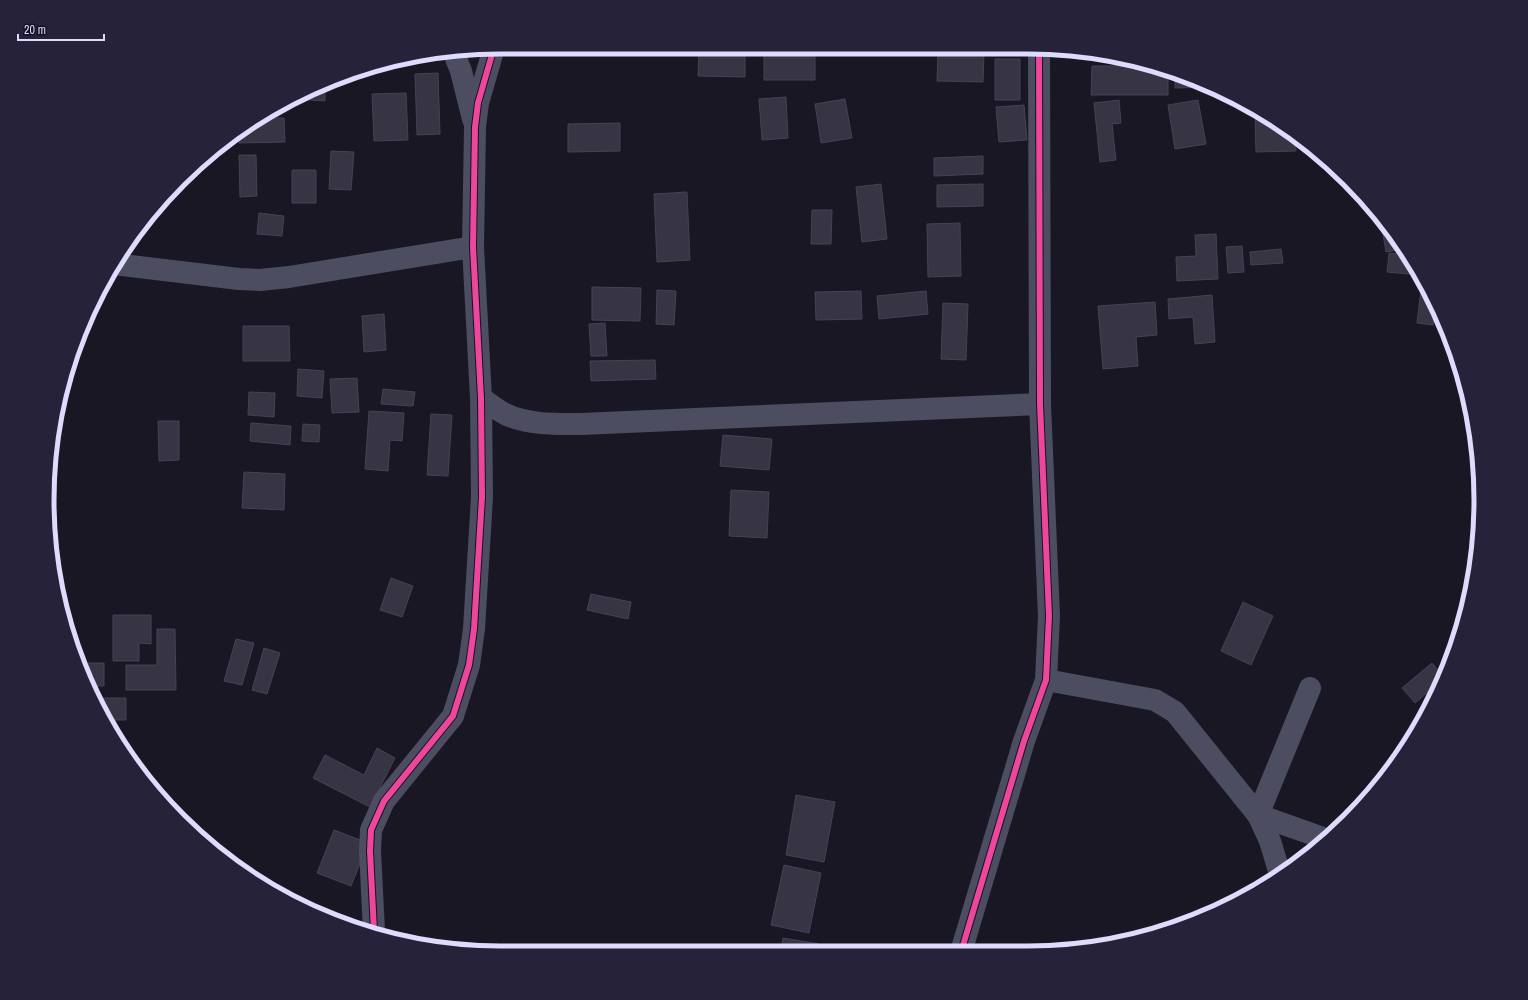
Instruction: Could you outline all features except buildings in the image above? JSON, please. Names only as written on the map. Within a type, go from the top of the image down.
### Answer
[{"type":"street","points":[[374,927],[370,851],[371,830],[384,801],[453,716],[469,665],[474,629],[482,497],[481,398],[473,247],[475,127],[478,103],[492,54]]},
{"type":"street","points":[[963,946],[1024,741],[1046,680],[1049,616],[1040,404],[1039,54]]},
{"type":"street","points":[[456,57],[475,127]]},
{"type":"street","points":[[121,265],[260,280],[289,277],[473,247]]},
{"type":"street","points":[[481,398],[504,413],[518,419],[543,423],[581,424],[1040,404]]},
{"type":"street","points":[[1046,680],[1142,697],[1164,704],[1175,712],[1258,815],[1270,841],[1279,869]]},
{"type":"street","points":[[1258,815],[1310,688]]},
{"type":"street","points":[[1258,815],[1320,837]]},
{"type":"cycle path","points":[[374,927],[370,851],[371,830],[384,801],[453,716],[469,665],[474,629],[482,497],[481,398],[473,247],[475,127],[478,103],[492,54]]},
{"type":"cycle path","points":[[963,946],[1024,741],[1046,680],[1049,616],[1040,404],[1039,54]]}]
